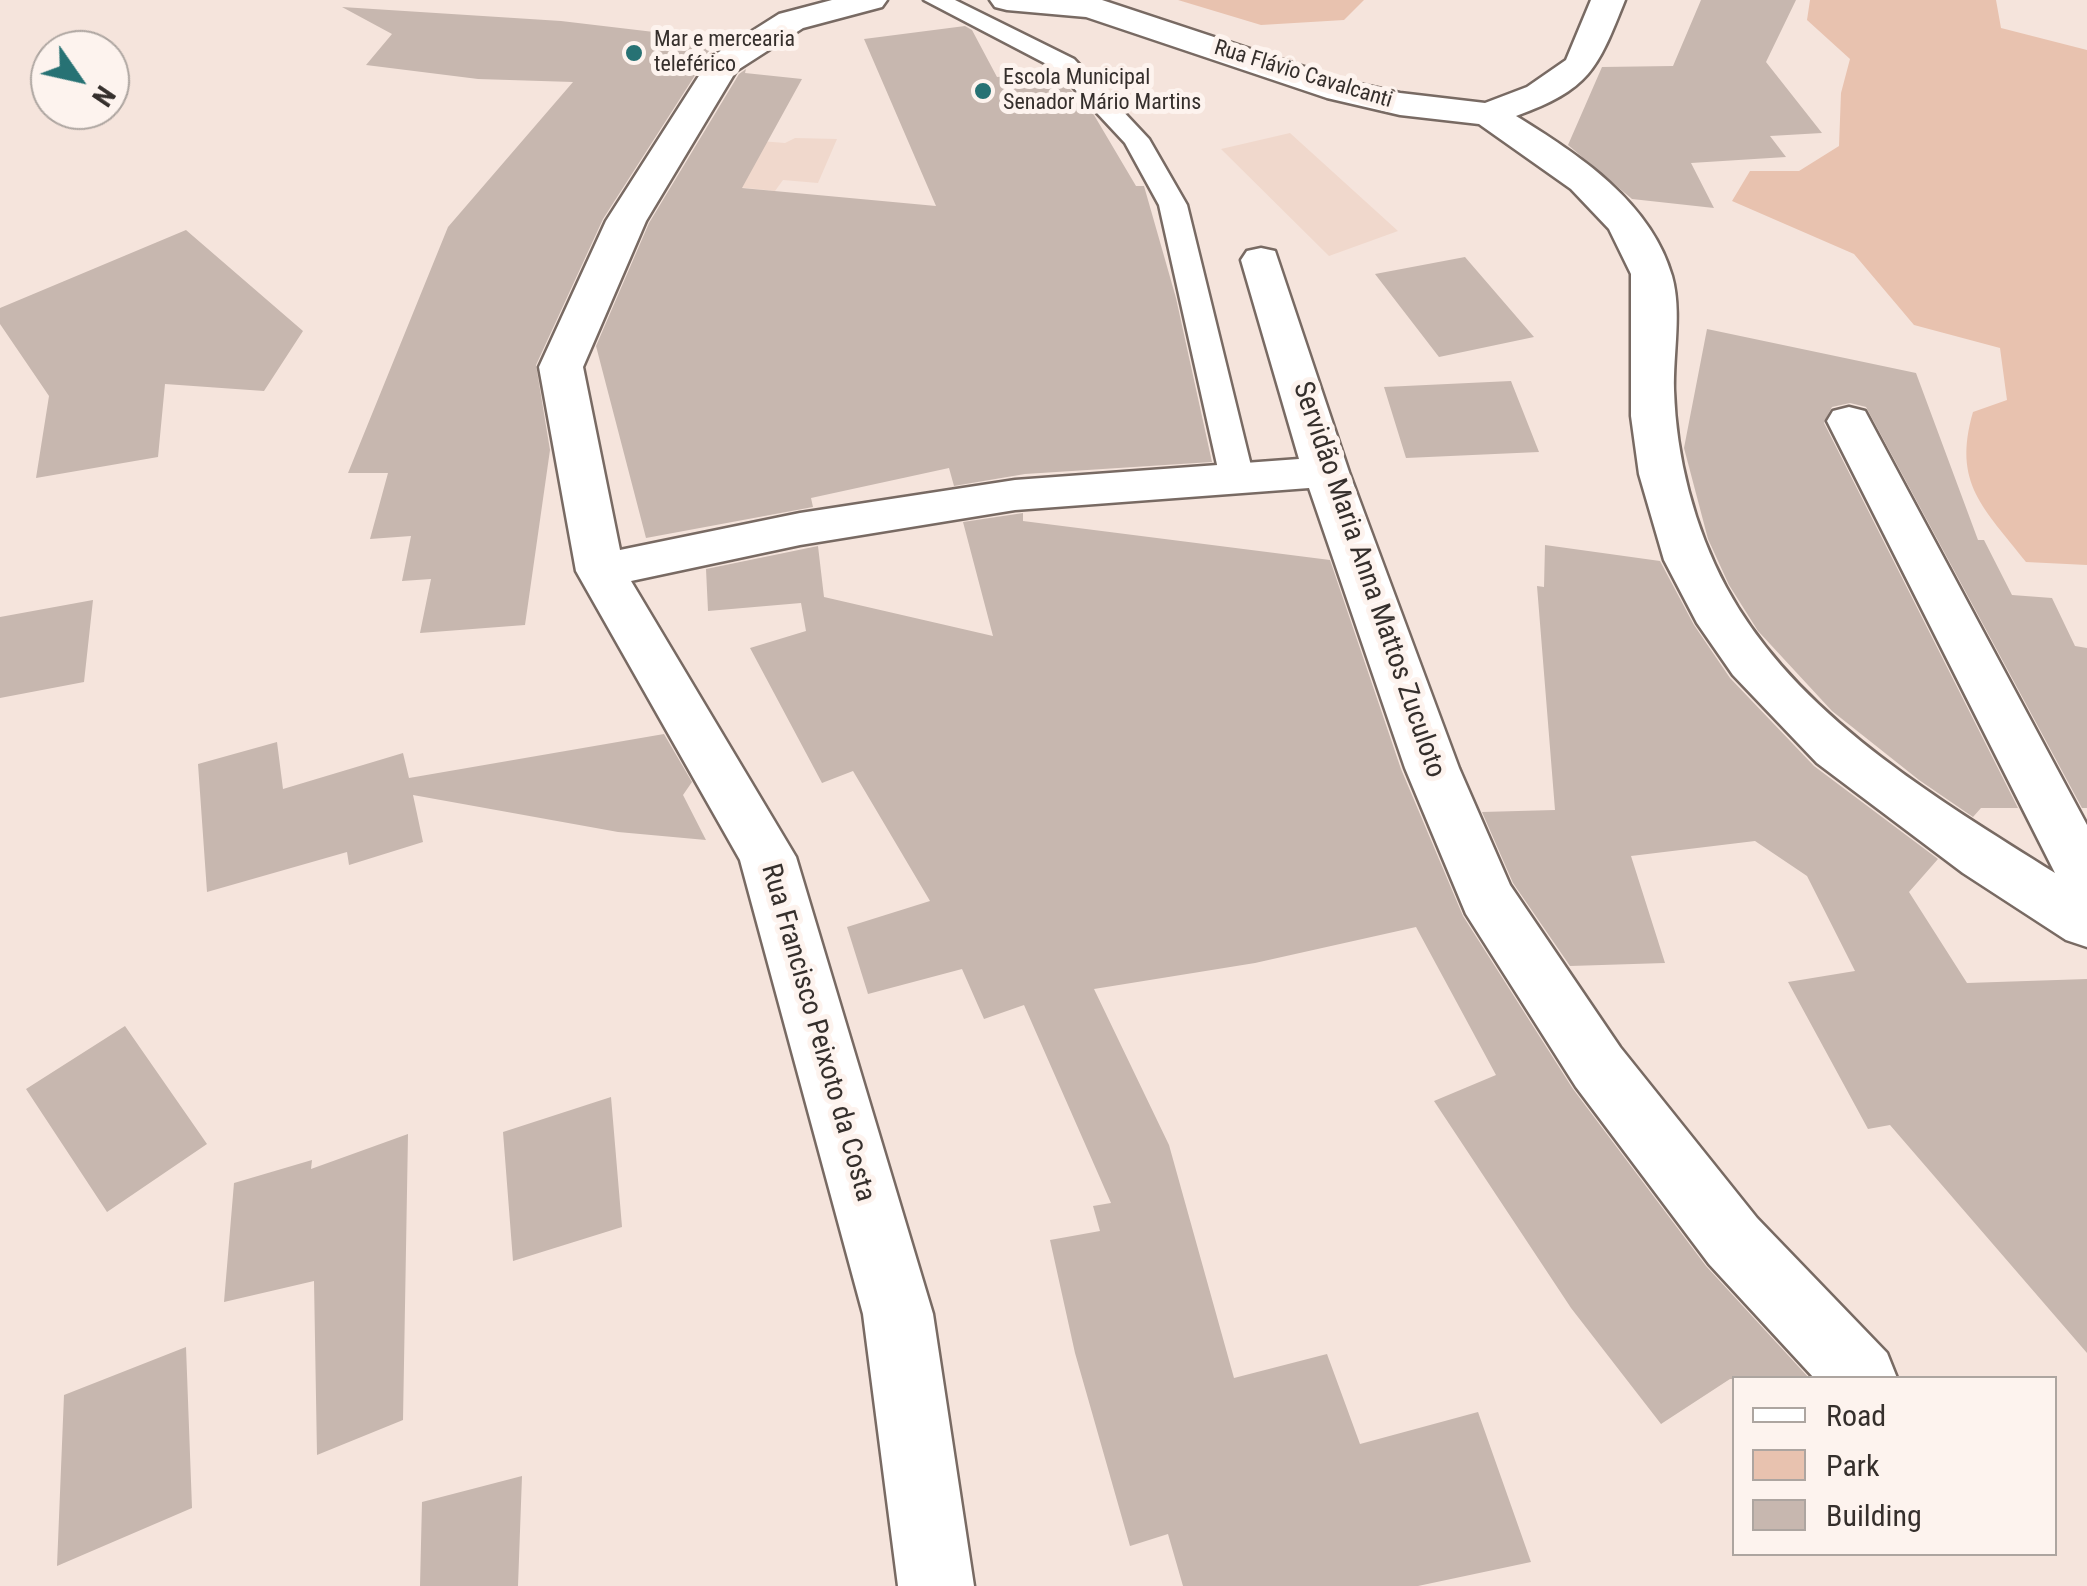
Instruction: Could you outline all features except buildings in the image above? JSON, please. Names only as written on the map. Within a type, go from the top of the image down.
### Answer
[{"type":"street","name":"Rua Francisco Peixoto da Costa","points":[[870,0],[791,22],[723,64],[626,221],[562,367],[600,570],[768,857],[898,1314],[936,1586]]},
{"type":"street","name":"Rua Flávio Cavalcanti","points":[[1007,0],[1090,8],[1340,90],[1400,104],[1488,114],[1540,95],[1582,65],[1608,0]]},
{"type":"street","points":[[1488,114],[1574,168],[1627,229],[1651,275],[1653,416],[1677,532],[1714,610],[1798,719],[1923,818],[2087,923]]},
{"type":"street","name":"Servidão Maria Anna Mattos Zuculoto","points":[[1261,260],[1326,472],[1432,768],[1486,896],[1598,1067],[1733,1241],[1860,1376]]},
{"type":"street","points":[[1849,421],[2087,879]]},
{"type":"street","points":[[600,570],[800,529],[1015,494],[1326,472]]},
{"type":"lane","points":[[936,0],[1065,64],[1136,139],[1173,205],[1237,478]]},
{"type":"shaded area","points":[[1290,133],[1398,231],[1329,256],[1221,149]]},
{"type":"shaded area","points":[[723,138],[785,143],[795,138],[837,139],[818,183],[783,180],[775,191],[699,183]]},
{"type":"green space","points":[[1178,0],[1364,0],[1344,20],[1261,25]]},
{"type":"green space","points":[[1810,0],[1996,0],[2001,28],[2087,50],[2087,565],[2026,562],[1985,510],[1969,477],[1968,437],[1973,412],[2007,400],[2000,348],[1914,325],[1854,254],[1732,201],[1750,171],[1799,171],[1839,146],[1841,93],[1850,59],[1807,20]]},
{"type":"place","name":"Mar e mercearia teleférico","points":[[634,53]]},
{"type":"place","name":"Escola Municipal Senador Mário Martins","points":[[983,91]]}]
